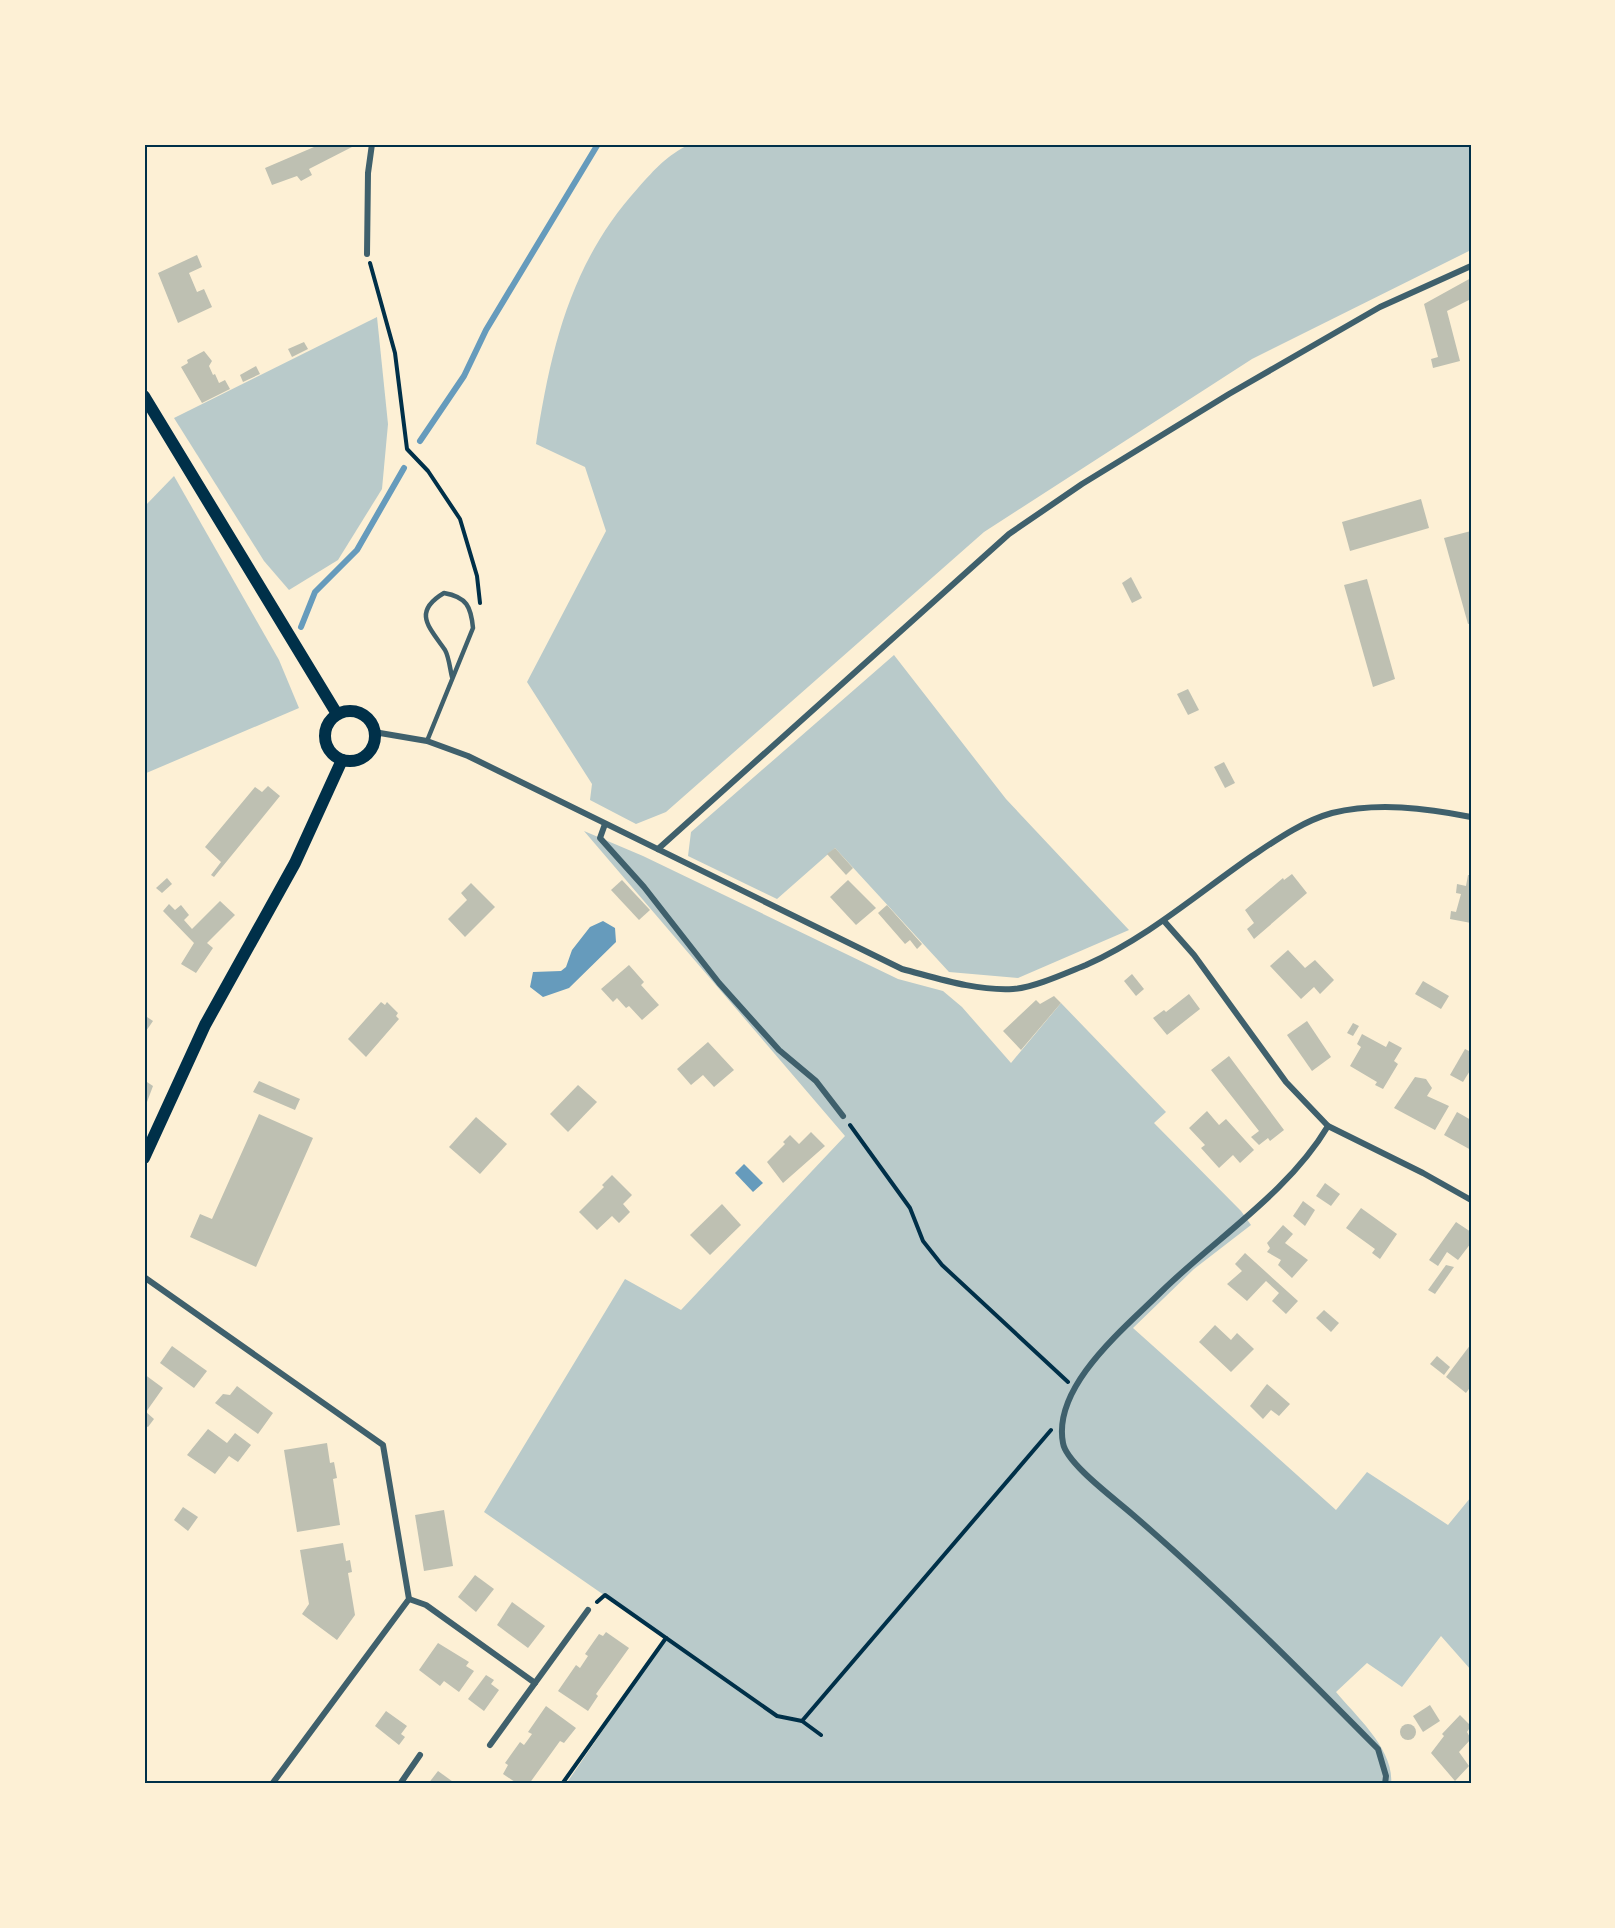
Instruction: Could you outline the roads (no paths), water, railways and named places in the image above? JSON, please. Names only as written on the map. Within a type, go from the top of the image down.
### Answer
[{"type":"main road","points":[[144,396],[337,714]]},
{"type":"main road","points":[[348,711],[360,713],[369,720],[374,732],[373,744],[366,755],[355,760],[342,760],[332,754],[326,745],[325,733],[328,722],[337,714],[348,711]]},
{"type":"main road","points":[[144,1158],[205,1025],[295,863],[342,760]]},
{"type":"street","points":[[367,254],[368,173],[372,144]]},
{"type":"street","points":[[658,849],[942,591],[1009,534],[1082,484],[1229,394],[1380,307],[1471,266]]},
{"type":"street","points":[[374,732],[427,741],[468,756],[902,969],[972,987],[1014,989],[1068,972],[1102,958],[1164,921],[1286,833],[1331,813],[1379,808],[1429,809],[1471,817]]},
{"type":"street","points":[[605,824],[600,838],[644,887],[719,984],[779,1050],[816,1081],[843,1116]]},
{"type":"street","points":[[1164,921],[1194,956],[1286,1082],[1328,1126],[1423,1173],[1471,1200]]},
{"type":"street","points":[[1328,1126],[1311,1155],[1097,1355],[1075,1389],[1064,1413],[1062,1444],[1082,1471],[1209,1580],[1378,1749],[1386,1776],[1385,1784]]},
{"type":"street","points":[[144,1276],[383,1445],[409,1599],[272,1784]]},
{"type":"street","points":[[409,1599],[426,1605],[535,1683]]},
{"type":"street","points":[[490,1745],[588,1610]]},
{"type":"street","points":[[400,1784],[420,1755]]},
{"type":"lane","points":[[427,741],[473,628],[471,609],[456,595],[444,593],[429,605],[425,618],[446,652],[452,677]]},
{"type":"water","points":[[603,921],[615,928],[616,942],[569,988],[543,997],[530,987],[533,972],[561,971],[566,967],[572,950],[590,927]]},
{"type":"water","points":[[744,1164],[763,1183],[753,1192],[735,1173]]},
{"type":"waterway","points":[[420,441],[464,376],[486,330],[598,144]]},
{"type":"waterway","points":[[301,627],[315,592],[357,550],[404,468]]}]
